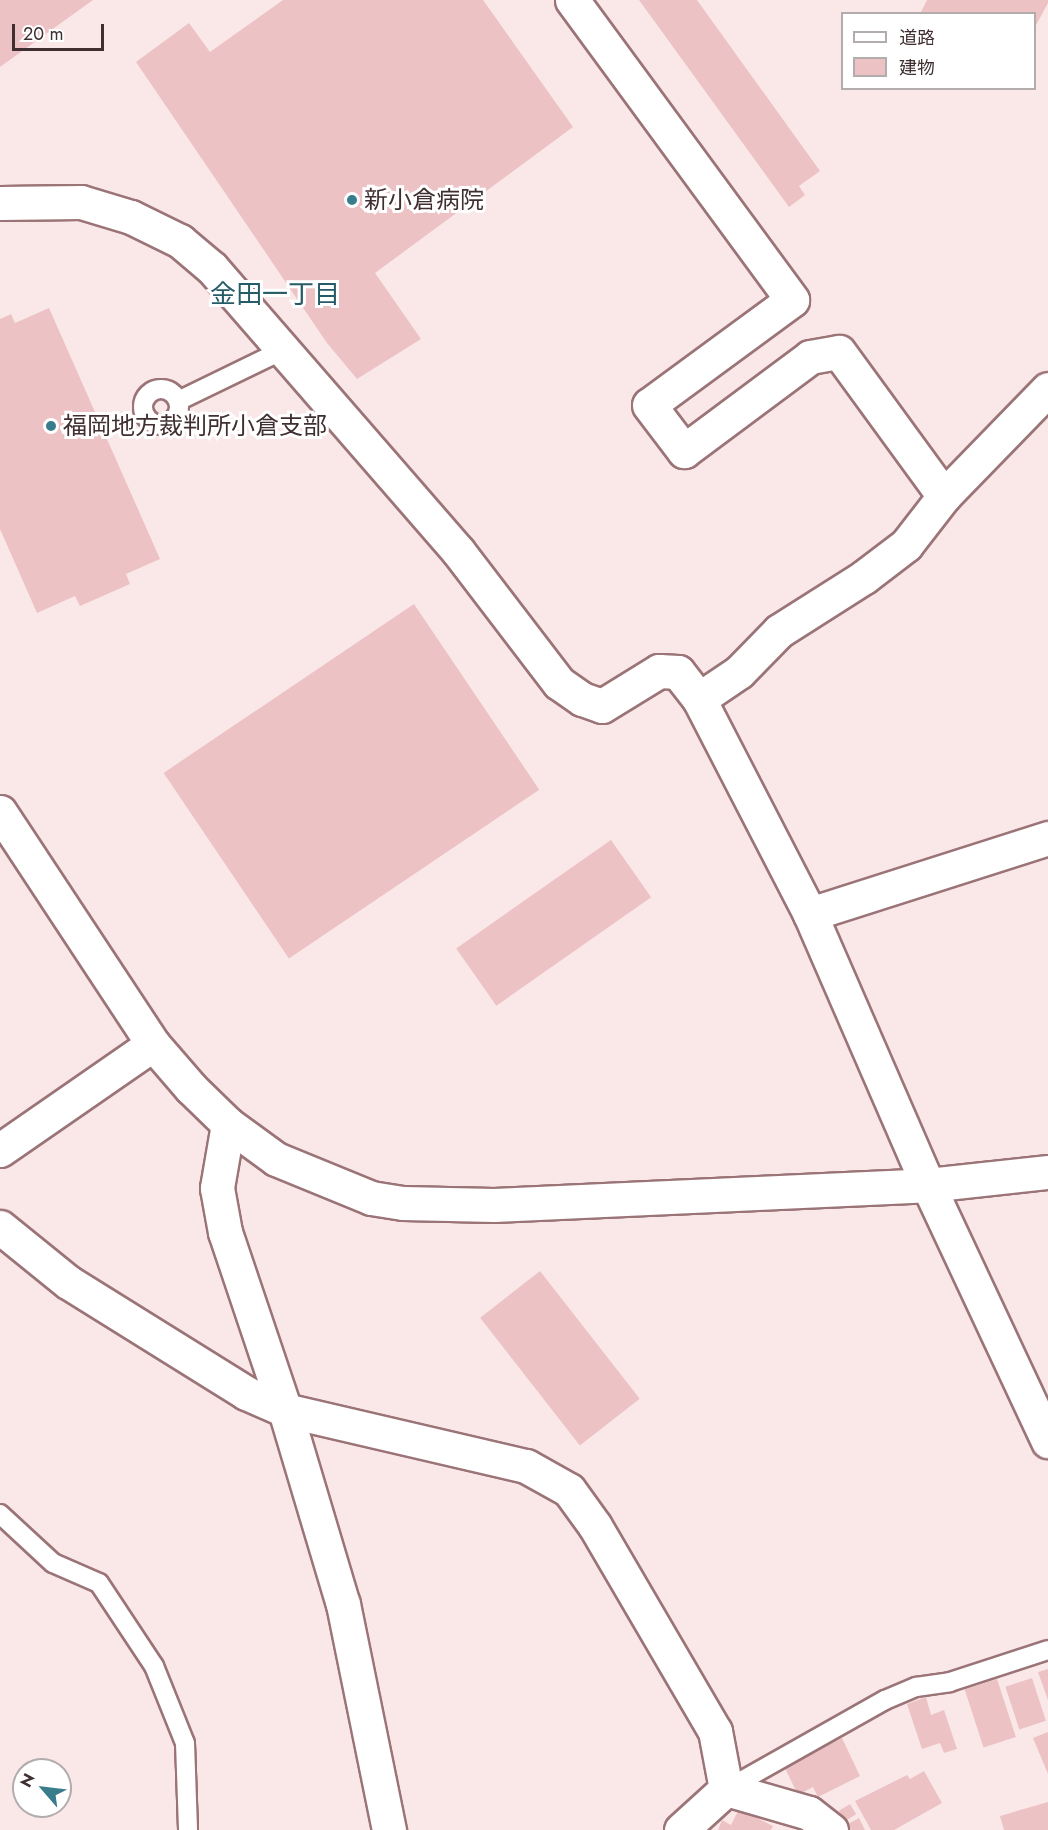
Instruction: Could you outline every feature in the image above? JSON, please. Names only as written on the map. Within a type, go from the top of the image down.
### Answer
[{"type":"street","points":[[572,0],[792,300],[649,405],[684,451],[810,357],[839,352],[944,496]]},
{"type":"street","points":[[0,203],[81,202],[131,217],[180,241],[212,268],[458,551],[559,683],[582,699],[602,706],[659,671],[678,672],[699,699],[810,914],[928,1185],[1048,1442]]},
{"type":"street","points":[[699,699],[739,672],[779,631],[864,577],[906,545],[944,496],[1048,389]]},
{"type":"street","points":[[0,812],[153,1044],[228,1124],[276,1159],[322,1181],[370,1198],[403,1203],[494,1205],[928,1185],[1048,1172]]},
{"type":"street","points":[[810,914],[1048,837]]},
{"type":"street","points":[[0,1150],[153,1044]]},
{"type":"street","points":[[228,1124],[217,1188],[225,1232],[285,1410],[343,1604],[389,1830]]},
{"type":"street","points":[[0,1227],[77,1288],[246,1393],[285,1410],[526,1466],[569,1490],[596,1526],[715,1731],[726,1789]]},
{"type":"street","points":[[681,1830],[726,1789]]},
{"type":"street","points":[[726,1789],[809,1813],[831,1830]]},
{"type":"lane","points":[[178,402],[283,350]]},
{"type":"lane","points":[[0,1514],[53,1563],[99,1583],[154,1666],[185,1743],[188,1830]]},
{"type":"lane","points":[[726,1789],[885,1700],[916,1687],[950,1682],[1048,1650]]},
{"type":"building","points":[[0,0],[93,0],[0,67]]},
{"type":"building","name":"新小倉病院","points":[[283,0],[483,0],[573,127],[375,273],[421,339],[357,379],[327,343],[136,62],[189,23],[210,52]]},
{"type":"building","points":[[639,0],[697,0],[820,171],[799,186],[805,195],[789,207]]},
{"type":"building","points":[[927,0],[1048,0],[1036,25],[1036,12],[921,12]]},
{"type":"building","name":"福岡地方裁判所小倉支部","points":[[49,308],[160,559],[126,574],[130,584],[80,606],[75,596],[37,613],[0,529],[0,319],[11,314],[15,323]]},
{"type":"building","points":[[414,604],[539,790],[289,959],[164,773]]},
{"type":"building","points":[[611,840],[651,897],[496,1006],[456,948]]},
{"type":"building","points":[[540,1271],[640,1399],[580,1445],[480,1318]]},
{"type":"building","points":[[1048,1669],[1048,1700],[1038,1672]]},
{"type":"building","points":[[1032,1678],[1046,1721],[1019,1729],[1005,1687]]},
{"type":"building","points":[[997,1679],[1016,1737],[984,1748],[965,1690]]},
{"type":"building","points":[[926,1697],[931,1715],[944,1710],[957,1749],[944,1753],[940,1743],[922,1749],[907,1704]]},
{"type":"building","points":[[1048,1732],[1048,1774],[1033,1738]]},
{"type":"building","points":[[842,1738],[860,1776],[818,1797],[813,1787],[798,1795],[784,1766]]},
{"type":"building","points":[[924,1771],[942,1803],[894,1830],[871,1830],[855,1801],[907,1775],[910,1779]]},
{"type":"building","points":[[1048,1802],[1048,1830],[1004,1830],[1000,1816]]},
{"type":"building","points":[[850,1804],[856,1814],[845,1821],[839,1811]]},
{"type":"building","points":[[739,1809],[773,1826],[771,1830],[718,1830],[722,1820],[731,1825]]},
{"type":"building","points":[[859,1818],[865,1830],[848,1830],[846,1825]]},
{"type":"place","name":"新小倉病院","points":[[352,200]]},
{"type":"place","name":"福岡地方裁判所小倉支部","points":[[51,426]]},
{"type":"district","name":"金田一丁目","points":[[275,295]]}]
